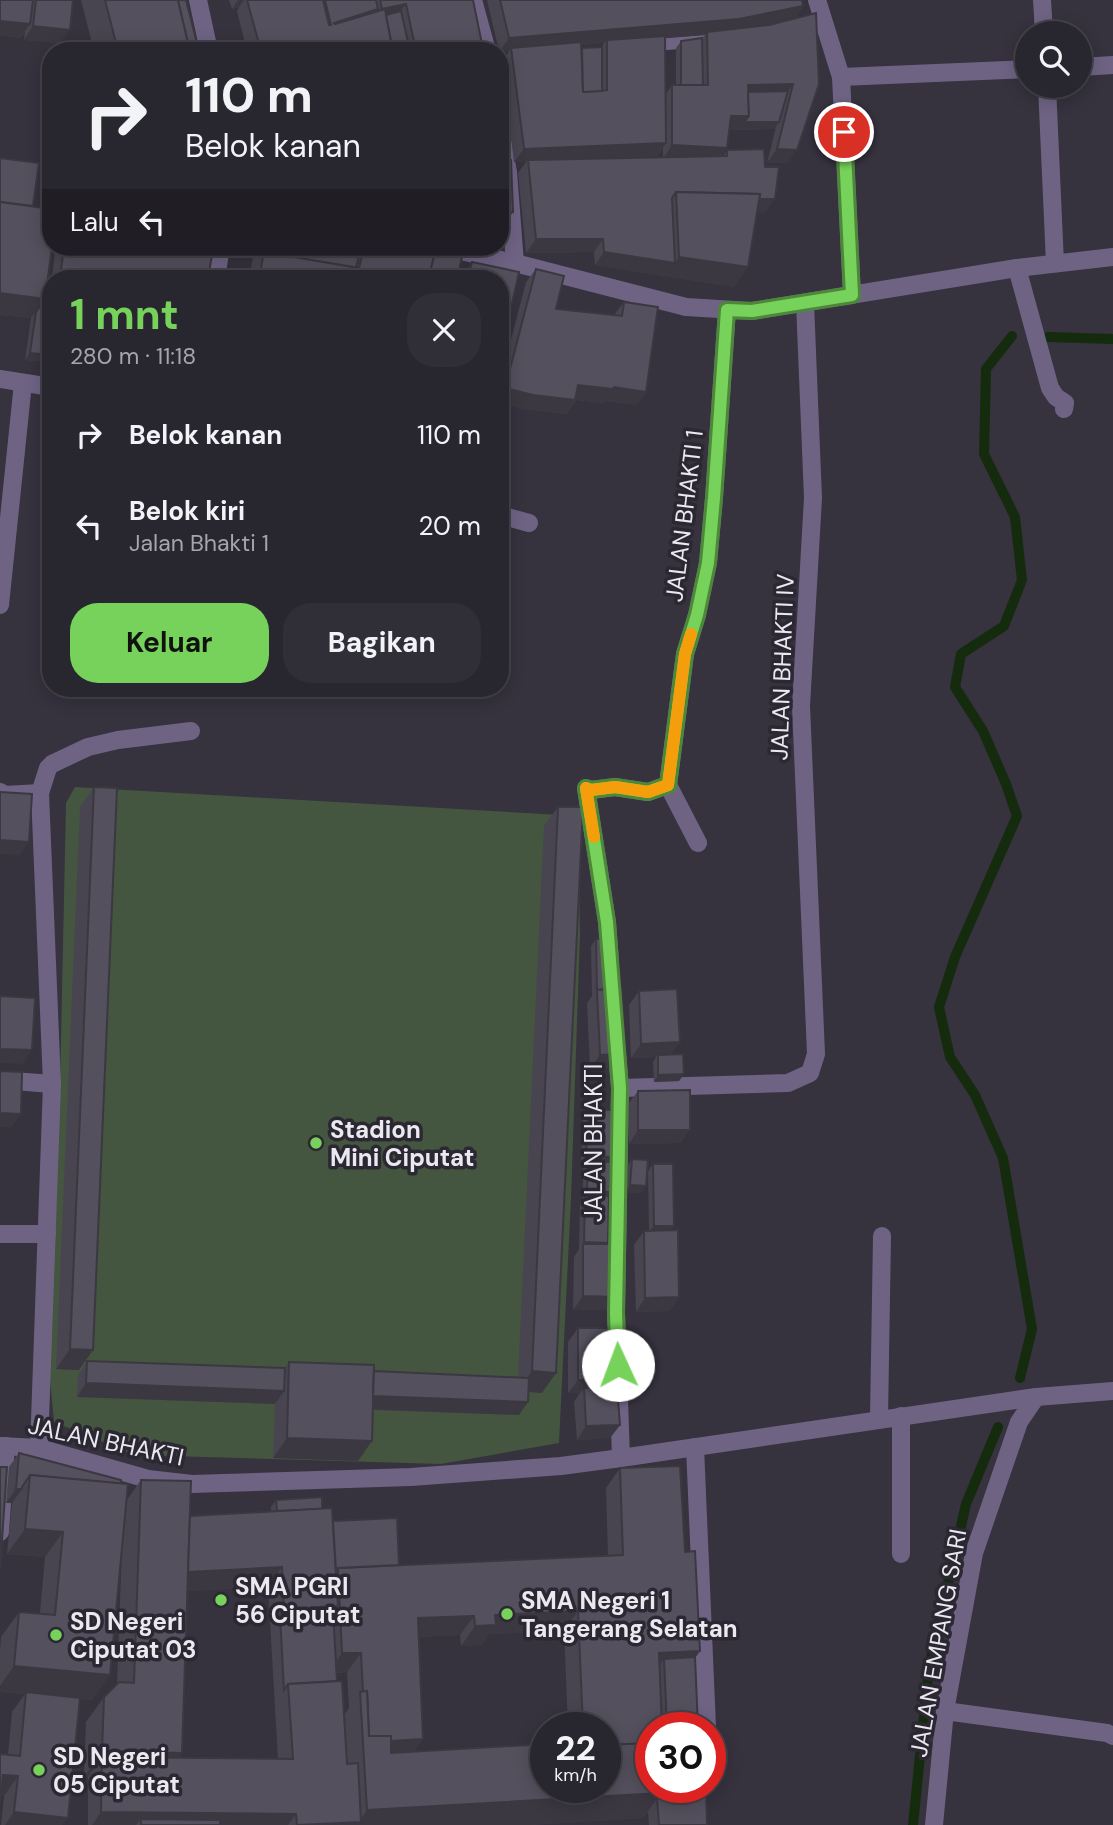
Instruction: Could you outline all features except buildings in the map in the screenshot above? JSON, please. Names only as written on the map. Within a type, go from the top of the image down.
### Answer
[{"type":"street","points":[[198,0],[207,42]]},
{"type":"street","points":[[473,0],[491,42]]},
{"type":"street","points":[[817,0],[841,76],[852,295]]},
{"type":"street","points":[[1042,0],[1043,21]]},
{"type":"street","points":[[622,45],[741,34]]},
{"type":"street","points":[[1092,66],[1113,65]]},
{"type":"street","points":[[841,76],[1015,69]]},
{"type":"street","points":[[1048,98],[1055,263]]},
{"type":"street","points":[[509,154],[515,172],[515,263]]},
{"type":"street","points":[[483,256],[686,307],[752,311],[1017,268],[1113,257]]},
{"type":"street","points":[[1017,268],[1050,387],[1056,397],[1065,403],[1064,409]]},
{"type":"street","name":"JALAN BHAKTI IV","points":[[620,1088],[788,1083],[810,1073],[816,1054],[800,706],[813,498],[805,303]]},
{"type":"street","name":"JALAN BHAKTI 1","points":[[668,785],[685,654],[708,563],[727,310]]},
{"type":"street","points":[[0,379],[42,386]]},
{"type":"street","points":[[0,605],[23,383]]},
{"type":"street","points":[[509,517],[529,523]]},
{"type":"street","points":[[39,1448],[52,1084],[40,793],[48,768],[52,764],[88,747],[118,740],[191,731]]},
{"type":"street","points":[[611,981],[607,922],[586,788],[591,790],[615,787],[648,792],[668,785],[698,844]]},
{"type":"street","points":[[0,792],[5,795],[40,793]]},
{"type":"street","name":"JALAN BHAKTI","points":[[615,1021],[620,1088],[616,1313],[621,1458]]},
{"type":"street","points":[[0,1080],[52,1084]]},
{"type":"street","points":[[0,1234],[47,1234]]},
{"type":"street","points":[[879,1419],[882,1236]]},
{"type":"street","name":"JALAN BHAKTI","points":[[3,1446],[39,1448],[115,1476],[192,1484],[411,1477],[561,1466],[1036,1397],[1113,1391]]},
{"type":"street","name":"JALAN EMPANG SARI","points":[[934,1825],[945,1711],[974,1553],[1019,1422],[1036,1397]]},
{"type":"street","points":[[901,1416],[901,1554]]},
{"type":"street","points":[[0,1532],[3,1446]]},
{"type":"street","points":[[695,1447],[706,1712]]},
{"type":"street","points":[[945,1711],[1113,1736]]},
{"type":"green space","name":"Stadion Mini Ciputat","points":[[75,787],[578,816],[580,934],[559,1443],[441,1464],[135,1455],[54,1422],[49,1370],[60,1087],[66,803]]},
{"type":"waterway","points":[[1012,336],[986,369],[984,454],[1015,517],[1022,580],[1004,626],[961,654],[955,687],[983,731],[1017,816],[955,957],[939,1007],[950,1057],[975,1095],[1003,1158],[1032,1329],[1020,1378]]},
{"type":"waterway","points":[[1048,337],[1113,339]]},
{"type":"waterway","points":[[913,1825],[929,1667],[966,1504],[998,1427]]},
{"type":"slow traffic","points":[[594,837],[586,788],[591,790],[615,787],[648,792],[668,785],[685,654],[691,634]]},
{"type":"place","name":"Stadion Mini Ciputat","points":[[316,1143]]},
{"type":"place","name":"SMA PGRI 56 Ciputat","points":[[221,1600]]},
{"type":"place","name":"SMA Negeri 1 Tangerang Selatan","points":[[507,1614]]},
{"type":"place","name":"SD Negeri Ciputat 03","points":[[56,1635]]},
{"type":"place","name":"SD Negeri 05 Ciputat","points":[[39,1770]]},
{"type":"route","points":[[618,1365],[616,1313],[620,1088],[607,922],[586,788],[591,790],[615,787],[648,792],[668,785],[685,654],[708,563],[727,310],[752,311],[852,295],[844,132]]}]
